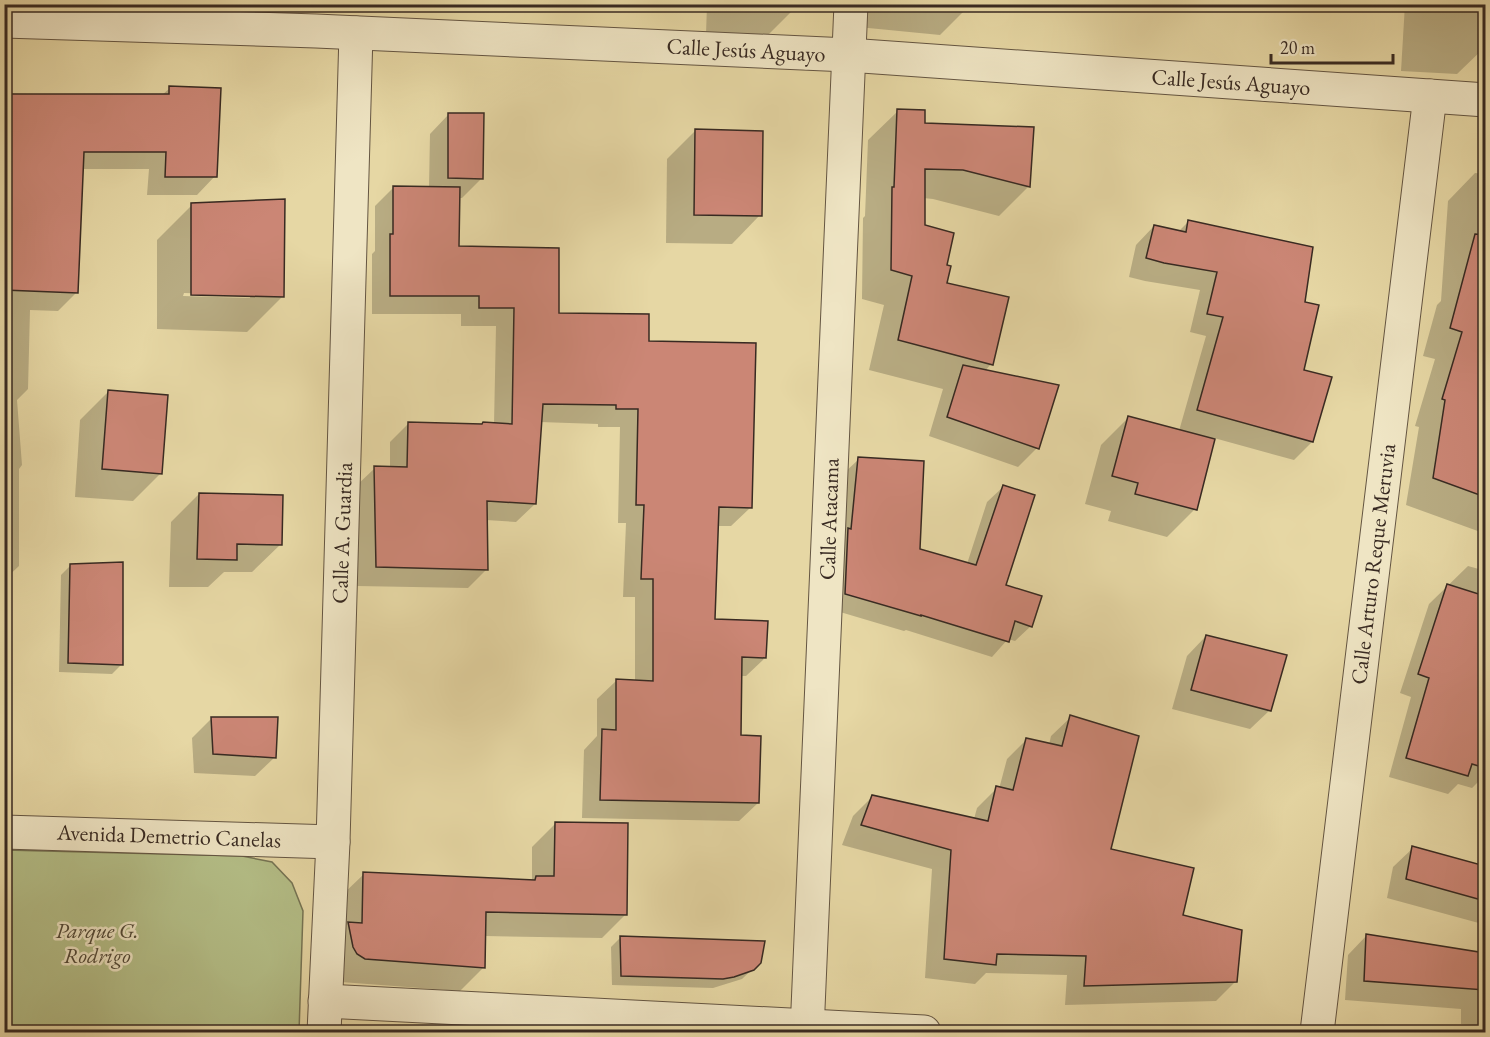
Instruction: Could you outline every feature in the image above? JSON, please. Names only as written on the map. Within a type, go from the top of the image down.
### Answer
[{"type":"street","name":"Calle Atacama","points":[[807,1029],[850,4]]},
{"type":"street","name":"Calle Jesús Aguayo","points":[[4,21],[356,33],[848,55],[1485,100]]},
{"type":"street","name":"Calle A. Guardia","points":[[325,1017],[333,842],[356,33]]},
{"type":"street","name":"Calle Arturo Reque Meruvia","points":[[1317,1032],[1430,96]]},
{"type":"street","name":"Avenida Demetrio Canelas","points":[[4,832],[333,842]]},
{"type":"street","points":[[325,1017],[924,1032]]},
{"type":"green space","name":"Parque G. Rodrigo","points":[[5,850],[242,856],[272,862],[292,883],[303,911],[299,1032],[5,1032]]},
{"type":"green space","points":[[364,1026],[510,1032],[364,1032]]},
{"type":"building","points":[[169,86],[221,88],[217,177],[165,177],[166,152],[84,152],[78,293],[4,290],[4,94],[169,94]]},
{"type":"building","points":[[897,109],[925,110],[925,123],[1034,127],[1030,187],[963,170],[925,169],[925,225],[954,233],[947,265],[951,266],[947,283],[1009,297],[993,365],[898,340],[912,276],[891,270],[892,187],[894,187]]},
{"type":"building","points":[[448,113],[484,113],[483,179],[448,178]]},
{"type":"building","points":[[695,129],[763,131],[762,216],[694,215]]},
{"type":"building","points":[[393,186],[460,187],[459,246],[559,248],[559,313],[649,314],[649,341],[756,343],[752,508],[719,507],[715,619],[768,621],[766,658],[742,657],[741,735],[761,736],[759,803],[600,800],[602,729],[616,730],[616,679],[653,681],[653,579],[641,579],[644,505],[636,505],[638,409],[616,409],[616,405],[543,404],[536,504],[487,501],[488,570],[376,567],[374,466],[407,467],[408,422],[512,424],[514,308],[479,308],[479,296],[390,296]]},
{"type":"building","points":[[285,199],[284,297],[191,295],[191,203]]},
{"type":"building","points":[[1188,220],[1313,247],[1305,302],[1319,305],[1304,370],[1332,377],[1313,442],[1197,410],[1223,317],[1207,314],[1217,272],[1146,258],[1154,225],[1186,232]]},
{"type":"building","points":[[1475,234],[1485,235],[1485,497],[1433,478],[1445,400],[1442,399],[1462,332],[1450,328]]},
{"type":"building","points":[[963,365],[1059,385],[1039,449],[947,417]]},
{"type":"building","points":[[108,390],[168,395],[162,474],[102,469]]},
{"type":"building","points":[[1128,416],[1215,439],[1197,510],[1135,494],[1138,483],[1112,476]]},
{"type":"building","points":[[858,457],[924,461],[920,549],[976,565],[1003,485],[1035,495],[1006,585],[1042,596],[1032,627],[1015,621],[1009,642],[845,594],[848,528],[851,529]]},
{"type":"building","points":[[199,493],[283,495],[282,545],[237,544],[237,560],[197,559]]},
{"type":"building","points":[[123,562],[123,665],[68,663],[70,564]]},
{"type":"building","points":[[1447,584],[1485,596],[1485,768],[1472,764],[1468,776],[1406,758],[1429,678],[1418,674]]},
{"type":"building","points":[[1206,635],[1287,655],[1271,711],[1191,690]]},
{"type":"building","points":[[1070,715],[1139,736],[1111,849],[1194,868],[1183,915],[1242,930],[1237,982],[1084,986],[1086,956],[997,954],[996,965],[944,959],[951,850],[861,825],[872,795],[988,821],[996,786],[1013,790],[1026,738],[1062,746]]},
{"type":"building","points":[[211,717],[278,717],[276,758],[213,754]]},
{"type":"building","points":[[555,822],[628,823],[627,915],[486,912],[485,968],[365,959],[357,954],[353,947],[348,922],[362,923],[363,872],[535,880],[536,876],[554,876]]},
{"type":"building","points":[[1412,846],[1485,866],[1485,901],[1406,879]]},
{"type":"building","points":[[1366,934],[1485,953],[1485,990],[1364,981]]},
{"type":"building","points":[[620,936],[765,941],[761,963],[754,970],[734,977],[723,979],[621,976]]}]
